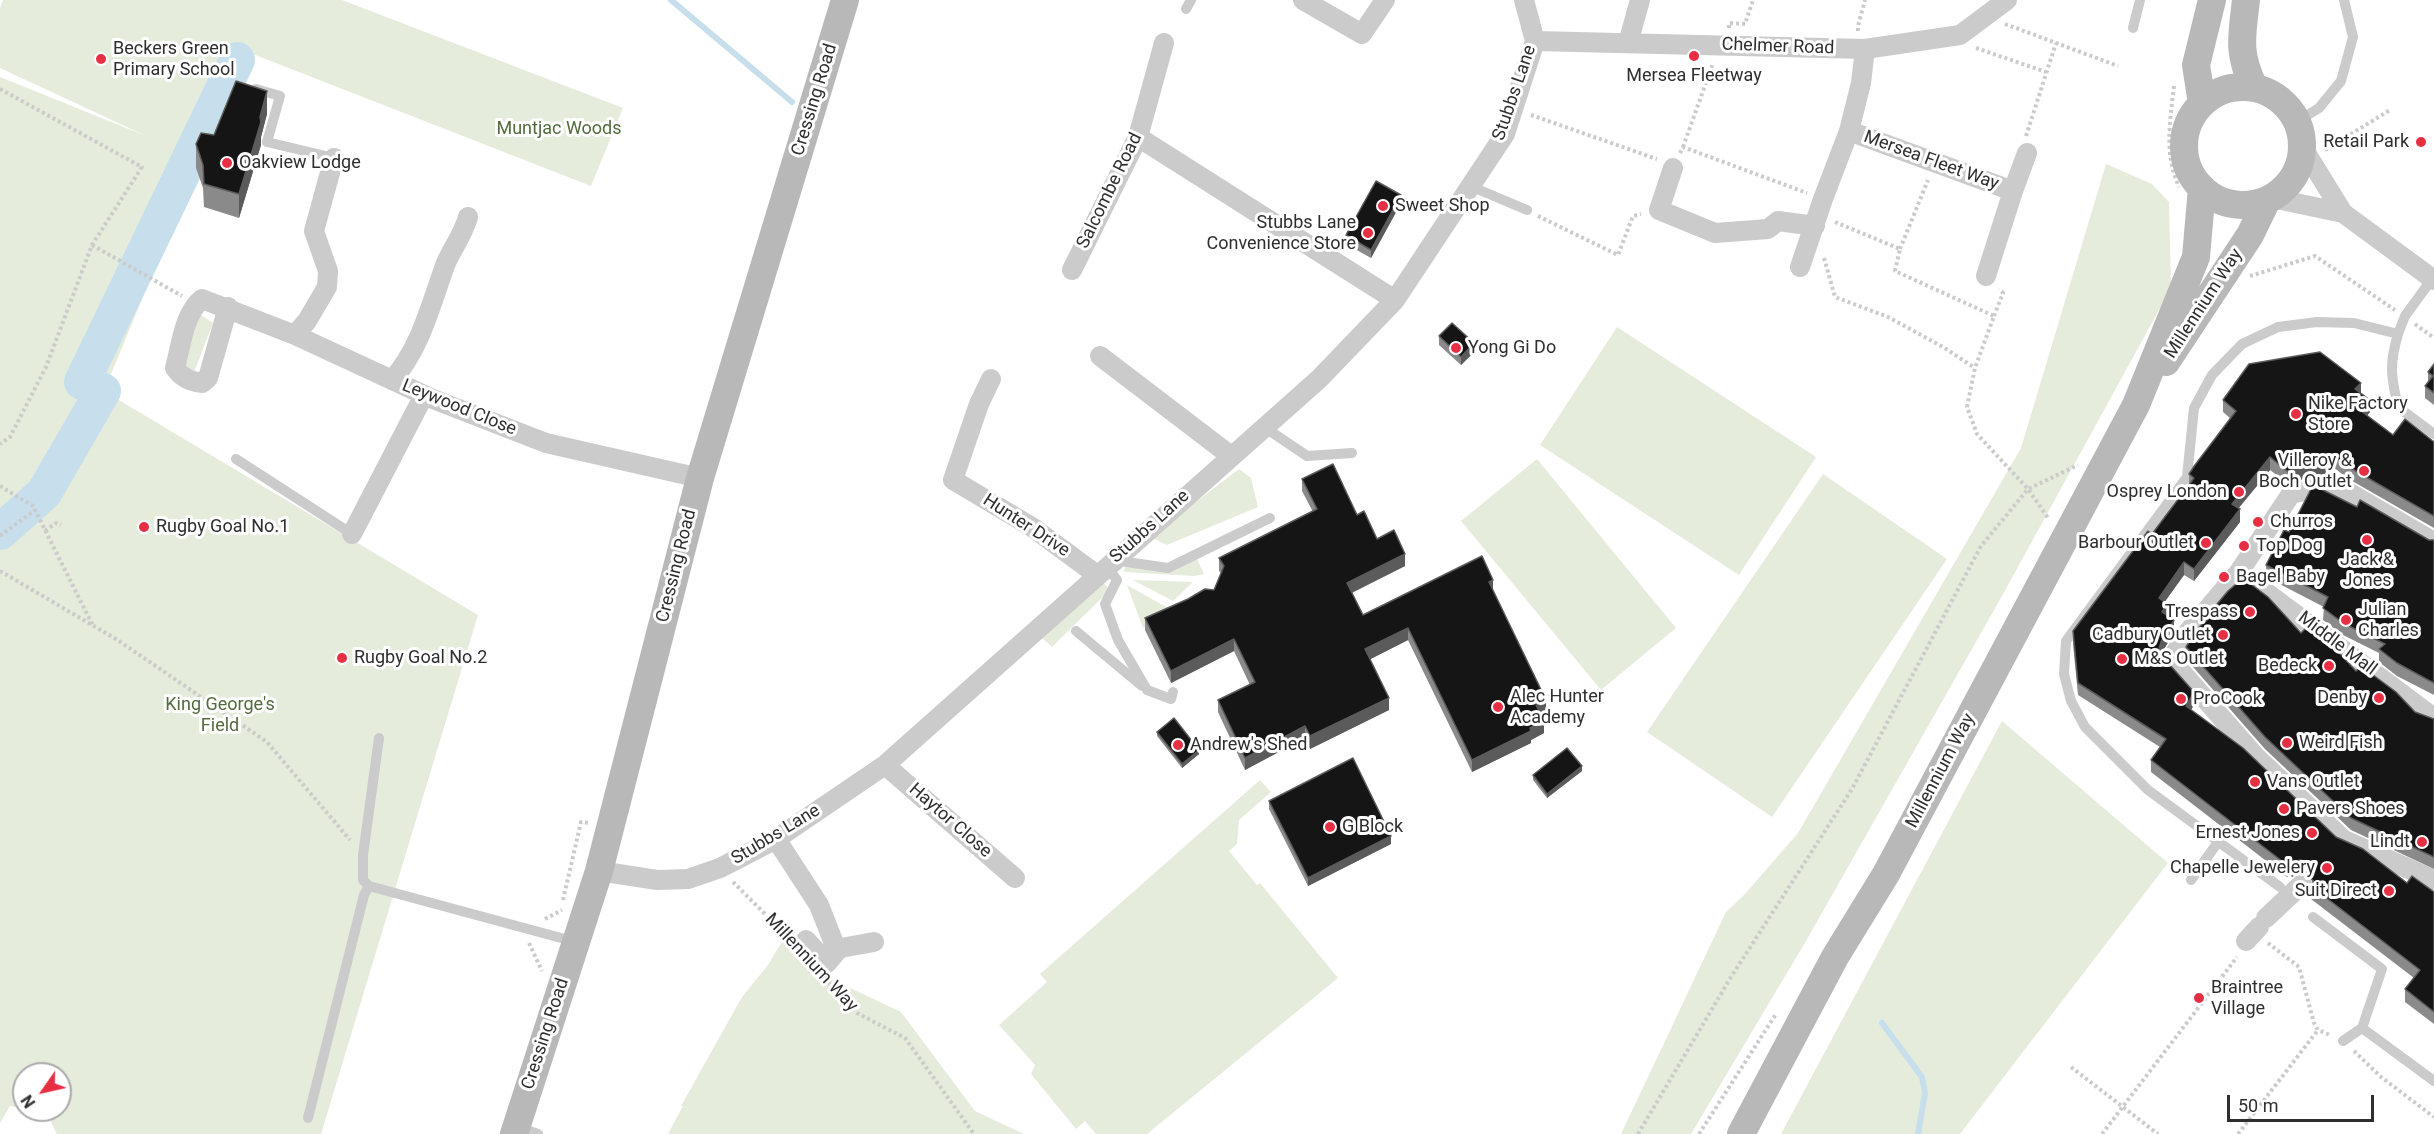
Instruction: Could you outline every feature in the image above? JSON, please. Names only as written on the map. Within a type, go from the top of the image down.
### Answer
[{"type":"main road","name":"Cressing Road","points":[[523,1132],[576,942],[599,871],[700,478],[845,0]]},
{"type":"main road","points":[[2202,103],[2196,65],[2212,0]]},
{"type":"main road","points":[[2246,0],[2241,53],[2254,87]]},
{"type":"main road","points":[[2235,87],[2254,87],[2272,94],[2287,105],[2300,135],[2299,168],[2288,185],[2270,199],[2250,205],[2232,204],[2191,189],[2190,172],[2185,154],[2185,136],[2191,118],[2202,103],[2217,92],[2235,87]]},
{"type":"main road","name":"Millennium Way","points":[[1741,1134],[1835,957],[1886,874],[2136,405],[2196,257],[2191,189]]},
{"type":"main road","name":"Millennium Way","points":[[2136,405],[2203,309],[2224,271],[2250,235],[2270,199]]},
{"type":"street","points":[[1303,0],[1362,34],[1385,0]]},
{"type":"street","name":"Stubbs Lane","points":[[599,871],[657,880],[688,879],[720,868],[777,838],[885,765],[1319,379],[1395,300],[1505,134],[1535,41],[1524,0]]},
{"type":"street","points":[[1628,43],[1640,0]]},
{"type":"street","name":"Chelmer Road","points":[[1535,41],[1862,49],[1960,34],[2007,0]]},
{"type":"street","name":"Salcombe Road","points":[[1072,270],[1138,137],[1164,43]]},
{"type":"street","name":"Mersea Fleet Way","points":[[1800,267],[1822,199],[1849,131],[1861,83],[1862,49]]},
{"type":"street","name":"Mersea Fleet Way","points":[[1849,131],[2013,191]]},
{"type":"street","points":[[2300,135],[2343,213],[2433,280]]},
{"type":"street","points":[[1138,137],[1395,300]]},
{"type":"street","name":"Mersea Fleet Way","points":[[1986,276],[2027,153]]},
{"type":"street","points":[[295,335],[307,321],[327,287],[328,271],[314,231],[334,158]]},
{"type":"street","points":[[1672,162],[1659,210],[1715,233],[1768,229],[1778,221],[1815,226]]},
{"type":"street","points":[[2270,199],[2343,213]]},
{"type":"street","points":[[393,380],[407,364],[448,259],[462,236],[468,217]]},
{"type":"street","name":"Leywood Close","points":[[195,304],[202,299],[228,307],[295,335],[424,395],[546,443],[700,478]]},
{"type":"street","points":[[195,304],[189,316],[175,368],[179,374],[190,381],[202,383],[208,378],[228,307]]},
{"type":"street","points":[[1100,356],[1231,456]]},
{"type":"street","name":"Hunter Drive","points":[[991,380],[979,404],[953,480],[1105,567]]},
{"type":"street","points":[[352,534],[424,395]]},
{"type":"street","points":[[2434,542],[2334,484],[2290,494],[2239,572],[2188,632],[2171,660],[2256,757],[2335,841],[2344,840],[2434,880]]},
{"type":"street","name":"Middle Mall","points":[[2239,572],[2434,718]]},
{"type":"street","name":"Haytor Close","points":[[885,765],[1015,878]]},
{"type":"street","points":[[777,838],[819,905],[837,951],[853,963]]},
{"type":"street","points":[[2257,929],[2302,884]]},
{"type":"street","points":[[800,941],[827,963],[841,948],[874,942]]},
{"type":"lane","points":[[2133,28],[2140,0]]},
{"type":"lane","points":[[2300,135],[2341,81],[2353,37],[2344,0]]},
{"type":"lane","points":[[244,85],[280,96],[267,142],[334,158]]},
{"type":"lane","points":[[1470,186],[1527,210]]},
{"type":"lane","points":[[2433,280],[2404,316],[2392,355],[2390,372],[2398,407],[2434,434]]},
{"type":"lane","points":[[2280,887],[2148,790],[2085,727],[2071,701],[2064,674],[2066,641],[2187,477],[2194,408],[2212,375],[2242,344],[2278,327],[2317,322],[2354,323],[2398,334]]},
{"type":"lane","points":[[1264,427],[1307,456],[1352,453]]},
{"type":"lane","points":[[236,459],[352,534]]},
{"type":"lane","points":[[1105,567],[1168,568],[1270,518]]},
{"type":"lane","points":[[1105,567],[1117,580],[1105,604],[1118,640],[1147,690]]},
{"type":"lane","points":[[1076,631],[1147,690],[1171,699],[1173,692]]},
{"type":"lane","points":[[379,738],[363,855],[363,880],[369,886],[576,942]]},
{"type":"lane","points":[[2191,880],[2218,842]]},
{"type":"lane","points":[[308,1118],[363,895],[369,886]]},
{"type":"lane","points":[[2313,917],[2382,969],[2362,1028],[2343,1041]]},
{"type":"lane","points":[[2362,1028],[2434,1081]]},
{"type":"path","points":[[1513,109],[1631,152],[1672,162],[1683,147],[1725,46],[1729,22],[1745,24],[1753,0]]},
{"type":"path","points":[[1862,49],[1858,26],[1865,0]]},
{"type":"path","points":[[1984,17],[2118,66]]},
{"type":"path","points":[[1945,37],[2046,72]]},
{"type":"path","points":[[2027,153],[2025,133],[2056,43]]},
{"type":"path","points":[[2174,79],[2168,148],[2172,172],[2191,189]]},
{"type":"path","points":[[0,89],[142,167],[92,245],[46,366],[10,437],[0,444]]},
{"type":"path","points":[[2300,135],[2326,150],[2390,110]]},
{"type":"path","points":[[1683,147],[1822,199],[1833,221],[1900,249]]},
{"type":"path","points":[[1935,163],[1900,249],[1895,271],[1994,316],[1976,368],[1967,407],[1977,434],[2028,489],[2048,518]]},
{"type":"path","points":[[1527,210],[1618,255],[1633,216],[1659,210]]},
{"type":"path","points":[[1815,226],[1835,297],[1888,317],[1976,368]]},
{"type":"path","points":[[92,245],[195,304]]},
{"type":"path","points":[[2224,271],[2249,276],[2315,256],[2434,339]]},
{"type":"path","points":[[1638,1134],[1731,977],[1852,789],[1981,546],[2028,489],[2086,461]]},
{"type":"path","points":[[0,486],[34,508],[93,626]]},
{"type":"path","points":[[0,536],[34,508]]},
{"type":"path","points":[[45,531],[56,523],[61,525]]},
{"type":"path","points":[[0,571],[116,639],[267,742],[319,800],[363,855]]},
{"type":"path","points":[[521,927],[522,924],[544,919],[563,909],[563,894],[581,822],[600,825]]},
{"type":"path","name":"Millennium Way","points":[[720,868],[800,941]]},
{"type":"path","points":[[2102,1134],[2257,929]]},
{"type":"path","name":"Millennium Way","points":[[821,974],[857,1013],[905,1038],[974,1134]]},
{"type":"path","points":[[2238,1134],[2318,1030]]},
{"type":"path","points":[[2071,1067],[2158,1134]]},
{"type":"green space","name":"King George's Field","points":[[3,0],[342,0],[623,108],[591,186],[245,51],[104,391],[478,615],[321,1134],[57,1134],[51,1122],[72,1122],[72,1062],[12,1062],[12,1106],[10,1106],[0,1123],[0,77],[146,136],[0,68],[0,8]]},
{"type":"green space","points":[[2106,164],[2152,184],[2169,202],[2171,288],[2002,596],[1806,941],[1691,1134],[1621,1134],[1726,912],[1745,894],[1798,833],[2021,448]]},
{"type":"green space","points":[[198,313],[213,323],[193,375],[182,368]]},
{"type":"green space","points":[[1617,327],[1816,457],[1739,575],[1540,445]]},
{"type":"green space","points":[[1537,459],[1676,628],[1601,690],[1461,521]]},
{"type":"green space","points":[[1239,469],[1251,478],[1258,507],[1167,545],[1150,537]]},
{"type":"green space","points":[[1823,474],[1947,559],[1772,817],[1647,732]]},
{"type":"green space","points":[[1196,557],[1204,574],[1194,576],[1124,572],[1125,567],[1169,569]]},
{"type":"green space","points":[[1133,580],[1193,582],[1173,601]]},
{"type":"green space","points":[[1102,581],[1110,590],[1052,647],[1038,634]]},
{"type":"green space","points":[[1127,585],[1168,608],[1143,628]]},
{"type":"green space","points":[[2002,721],[2168,863],[1960,1134],[1781,1134]]},
{"type":"green space","points":[[1260,780],[1271,792],[1239,820],[1237,844],[1229,851],[1257,885],[1260,883],[1338,978],[1147,1134],[1096,1134],[1085,1121],[1076,1129],[1031,1074],[1035,1065],[999,1025],[1047,982],[1040,974]]},
{"type":"green space","points":[[786,935],[821,974],[901,1012],[975,1111],[1024,1134],[668,1134],[683,1106],[681,1106],[742,997],[768,965]]},
{"type":"building","name":"Oakview Lodge","points":[[236,81],[267,91],[260,117],[261,122],[239,194],[204,184],[203,165],[196,144],[201,133],[214,135]]},
{"type":"building","points":[[1376,181],[1401,195],[1371,250],[1346,235]]},
{"type":"building","points":[[1452,323],[1474,343],[1461,357],[1439,336]]},
{"type":"building","points":[[2320,352],[2361,383],[2355,389],[2370,400],[2361,411],[2393,435],[2405,419],[2434,442],[2434,516],[2347,466],[2332,454],[2325,462],[2287,471],[2270,457],[2232,504],[2240,509],[2194,569],[2184,562],[2159,598],[2167,604],[2162,612],[2174,620],[2159,649],[2162,656],[2194,692],[2186,706],[2243,748],[2336,837],[2363,849],[2407,883],[2412,876],[2434,892],[2434,1012],[2405,989],[2420,970],[2311,886],[2315,882],[2311,879],[2314,870],[2310,863],[2300,860],[2292,864],[2289,862],[2287,865],[2151,760],[2166,739],[2078,683],[2073,631],[2148,531],[2152,534],[2194,478],[2189,474],[2236,411],[2223,400],[2249,364]]},
{"type":"building","points":[[2434,364],[2434,393],[2425,386],[2433,376],[2428,372]]},
{"type":"building","points":[[1333,464],[1357,515],[1364,511],[1377,539],[1394,530],[1405,554],[1347,583],[1363,615],[1482,556],[1493,580],[1489,582],[1546,700],[1536,705],[1544,721],[1530,728],[1531,731],[1472,760],[1408,628],[1365,649],[1389,698],[1310,736],[1305,726],[1245,758],[1218,700],[1255,682],[1234,639],[1171,671],[1145,618],[1205,589],[1214,590],[1224,566],[1219,558],[1317,509],[1302,479]]},
{"type":"building","points":[[2319,488],[2357,507],[2360,500],[2429,540],[2434,540],[2434,683],[2397,663],[2379,649],[2385,644],[2343,623],[2323,608],[2328,597],[2266,565],[2284,530],[2289,532],[2311,489]]},
{"type":"building","points":[[2243,578],[2268,597],[2301,633],[2308,626],[2330,643],[2356,671],[2361,666],[2396,692],[2415,712],[2434,719],[2434,857],[2351,818],[2265,737],[2186,647],[2197,629],[2221,608],[2217,604]]},
{"type":"building","name":"Andrew's Shed","points":[[1174,718],[1199,750],[1182,764],[1157,732]]},
{"type":"building","points":[[1567,748],[1582,766],[1547,794],[1533,775]]},
{"type":"building","name":"G Block","points":[[1353,758],[1391,836],[1308,878],[1269,801]]},
{"type":"waterway","points":[[671,0],[792,102]]},
{"type":"waterway","points":[[0,532],[44,493],[103,391],[82,382],[237,60]]},
{"type":"waterway","points":[[1882,1023],[1922,1077],[1925,1093],[1918,1134]]},
{"type":"place","name":"Mersea Fleetway","points":[[1694,56]]},
{"type":"place","name":"Beckers Green Primary School","points":[[101,59]]},
{"type":"place","name":"Retail Park","points":[[2421,142]]},
{"type":"place","name":"Oakview Lodge","points":[[227,163]]},
{"type":"place","name":"Sweet Shop","points":[[1383,206]]},
{"type":"place","name":"Stubbs Lane Convenience Store","points":[[1368,233]]},
{"type":"place","name":"Yong Gi Do","points":[[1456,348]]},
{"type":"place","name":"Nike Factory Store","points":[[2296,414]]},
{"type":"place","name":"Villeroy & Boch Outlet","points":[[2364,471]]},
{"type":"place","name":"Osprey London","points":[[2239,492]]},
{"type":"place","name":"Churros","points":[[2258,522]]},
{"type":"place","name":"Rugby Goal No.1","points":[[144,527]]},
{"type":"place","name":"Jack & Jones","points":[[2367,540]]},
{"type":"place","name":"Barbour Outlet","points":[[2206,543]]},
{"type":"place","name":"Top Dog","points":[[2244,546]]},
{"type":"place","name":"Bagel Baby","points":[[2224,577]]},
{"type":"place","name":"Trespass","points":[[2250,612]]},
{"type":"place","name":"Julian Charles","points":[[2346,620]]},
{"type":"place","name":"Cadbury Outlet","points":[[2223,635]]},
{"type":"place","name":"Rugby Goal No.2","points":[[342,658]]},
{"type":"place","name":"M&S Outlet","points":[[2122,659]]},
{"type":"place","name":"Bedeck","points":[[2329,666]]},
{"type":"place","name":"Denby","points":[[2379,698]]},
{"type":"place","name":"ProCook","points":[[2181,699]]},
{"type":"place","name":"Alec Hunter Academy","points":[[1498,707]]},
{"type":"place","name":"Weird Fish","points":[[2287,743]]},
{"type":"place","name":"Andrew's Shed","points":[[1178,745]]},
{"type":"place","name":"Vans Outlet","points":[[2255,782]]},
{"type":"place","name":"Pavers Shoes","points":[[2284,809]]},
{"type":"place","name":"G Block","points":[[1330,827]]},
{"type":"place","name":"Ernest Jones","points":[[2312,833]]},
{"type":"place","name":"Lindt","points":[[2422,842]]},
{"type":"place","name":"Chapelle Jewelery","points":[[2327,868]]},
{"type":"place","name":"Suit Direct","points":[[2389,891]]},
{"type":"place","name":"Braintree Village","points":[[2199,998]]},
{"type":"park label","name":"Muntjac Woods","points":[[559,129]]}]
